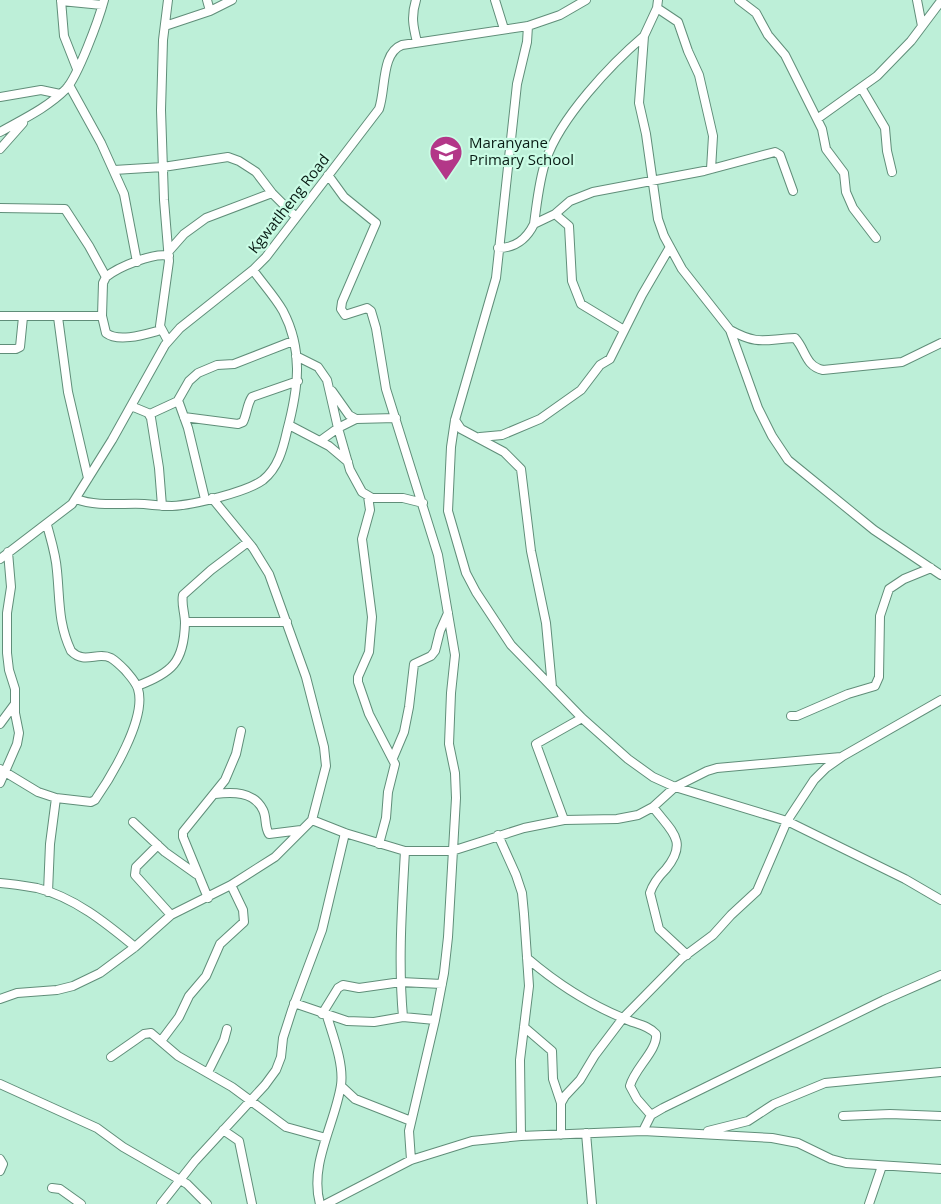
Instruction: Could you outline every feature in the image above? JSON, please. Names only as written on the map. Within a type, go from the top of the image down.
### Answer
[{"type":"street","points":[[168,0],[162,57],[161,110],[169,254],[160,330],[168,341]]},
{"type":"street","points":[[207,0],[210,11]]},
{"type":"street","points":[[165,26],[210,11],[232,0]]},
{"type":"street","points":[[416,0],[412,24],[417,42]]},
{"type":"street","points":[[495,0],[504,29]]},
{"type":"street","name":"Kgwatlheng Road","points":[[0,559],[66,510],[76,499],[168,341],[180,328],[266,257],[379,109],[383,99],[390,54],[398,46],[528,26],[560,15],[586,0]]},
{"type":"street","points":[[738,0],[756,13],[768,35],[785,55],[824,133],[826,149],[844,174],[846,192],[853,207],[876,238]]},
{"type":"street","points":[[916,0],[922,26]]},
{"type":"street","points":[[0,132],[26,119],[69,86],[99,20],[103,3],[61,1],[64,36],[76,69]]},
{"type":"street","points":[[817,119],[862,89],[889,64],[941,1]]},
{"type":"street","points":[[711,170],[713,136],[699,75],[678,22],[657,4],[644,36],[639,103],[660,228],[700,293],[730,330],[758,408],[772,436],[788,460],[874,530],[941,575]]},
{"type":"street","points":[[528,26],[527,42],[517,84],[494,285],[455,420],[450,457],[448,511],[466,573],[503,637],[582,718],[628,759],[653,777],[675,787],[787,822],[905,879],[941,900]]},
{"type":"street","points":[[498,248],[515,245],[525,237],[534,224],[550,148],[593,87],[614,62],[644,36]]},
{"type":"street","points":[[69,86],[101,143],[127,203],[137,262]]},
{"type":"street","points":[[862,89],[884,124],[892,172]]},
{"type":"street","points":[[0,97],[41,90],[60,94]]},
{"type":"street","points":[[0,149],[26,119]]},
{"type":"street","points":[[534,224],[555,214],[570,201],[593,192],[711,170],[775,152],[780,155],[793,191]]},
{"type":"street","points":[[114,170],[163,167],[228,157],[239,160],[256,172],[272,194],[296,217]]},
{"type":"street","points":[[328,175],[344,197],[376,223],[341,309],[345,315],[370,308],[376,328],[386,388],[438,555],[455,655],[449,744],[455,773],[456,798],[448,937],[435,1020],[409,1131],[411,1160]]},
{"type":"street","points":[[169,254],[184,234],[206,218],[272,194]]},
{"type":"street","points":[[0,208],[65,209],[106,277]]},
{"type":"street","points":[[555,214],[559,215],[570,228],[573,281],[581,304],[624,330]]},
{"type":"street","points":[[475,436],[492,437],[530,425],[581,390],[600,365],[610,359],[670,247]]},
{"type":"street","points":[[160,330],[143,335],[111,336],[106,333],[102,316],[103,283],[106,277],[137,262],[161,254],[169,254]]},
{"type":"street","points":[[76,499],[91,503],[174,506],[250,487],[270,474],[283,447],[289,425],[298,381],[296,356],[282,309],[253,270]]},
{"type":"street","points":[[0,316],[102,316]]},
{"type":"street","points":[[0,349],[20,347],[23,317]]},
{"type":"street","points":[[58,317],[68,392],[88,478]]},
{"type":"street","points":[[730,330],[744,338],[762,342],[795,338],[810,364],[823,370],[902,362],[941,343]]},
{"type":"street","points":[[131,406],[150,414],[177,402],[189,381],[198,373],[217,365],[234,364],[293,341]]},
{"type":"street","points":[[296,356],[312,363],[322,371],[330,388],[349,415],[356,419]]},
{"type":"street","points":[[184,417],[238,424],[243,422],[252,397],[298,381]]},
{"type":"street","points":[[330,388],[338,428],[359,489],[375,498],[403,498],[423,503]]},
{"type":"street","points":[[0,999],[17,993],[46,992],[73,986],[100,973],[135,947],[171,915],[231,885],[275,856],[312,820],[325,776],[326,756],[306,677],[269,574],[248,542],[209,498],[184,417],[177,402]]},
{"type":"street","points":[[150,414],[159,468],[162,506]]},
{"type":"street","points":[[320,441],[356,419],[396,418]]},
{"type":"street","points":[[455,420],[461,429],[504,452],[521,469],[531,551],[546,623],[552,687]]},
{"type":"street","points":[[289,425],[320,441],[348,462]]},
{"type":"street","points":[[368,496],[370,510],[362,539],[372,617],[369,652],[358,681],[369,714],[393,758],[394,769],[388,792],[386,818],[378,844]]},
{"type":"street","points":[[3,770],[38,792],[56,798],[85,803],[95,800],[112,777],[136,724],[139,697],[137,686],[119,664],[111,658],[100,656],[86,658],[71,651],[62,627],[58,607],[57,570],[47,525]]},
{"type":"street","points":[[137,686],[152,680],[177,662],[183,644],[185,622],[183,594],[248,542]]},
{"type":"street","points":[[0,783],[3,770],[17,744],[19,733],[15,689],[8,665],[4,614],[11,587],[8,552]]},
{"type":"street","points":[[791,716],[797,716],[848,694],[875,686],[879,677],[880,616],[889,589],[904,579],[931,568]]},
{"type":"street","points":[[393,758],[404,732],[414,664],[431,656],[435,651],[448,613]]},
{"type":"street","points":[[185,622],[287,622]]},
{"type":"street","points":[[561,1103],[580,1080],[595,1054],[622,1018],[687,955],[713,935],[730,915],[757,891],[787,822],[814,780],[843,756],[941,700]]},
{"type":"street","points":[[0,724],[15,704]]},
{"type":"street","points":[[564,820],[536,744],[582,718]]},
{"type":"street","points":[[208,898],[197,875],[183,832],[215,794],[232,767],[241,731]]},
{"type":"street","points":[[312,820],[345,833],[405,851],[452,851],[524,828],[564,820],[617,819],[638,815],[653,807],[675,787],[717,768],[843,756]]},
{"type":"street","points":[[215,794],[233,792],[248,796],[264,812],[269,834],[300,830]]},
{"type":"street","points":[[48,892],[50,844],[56,798]]},
{"type":"street","points":[[653,807],[677,841],[678,851],[655,881],[650,893],[659,928],[687,955]]},
{"type":"street","points":[[133,822],[197,875]]},
{"type":"street","points":[[161,1204],[195,1161],[276,1070],[294,1003],[322,930],[345,833]]},
{"type":"street","points":[[498,836],[522,893],[527,958],[529,986],[520,1075],[521,1136]]},
{"type":"street","points":[[158,845],[136,867],[135,874],[171,915]]},
{"type":"street","points":[[403,1017],[401,982],[405,851]]},
{"type":"street","points":[[0,883],[37,888],[66,898],[135,947]]},
{"type":"street","points":[[161,1041],[179,1017],[189,996],[206,976],[220,944],[244,922],[243,910],[231,885]]},
{"type":"street","points":[[527,958],[571,990],[622,1018],[650,1028],[656,1034],[657,1041],[630,1086],[651,1115]]},
{"type":"street","points":[[644,1131],[651,1115],[884,1000],[941,975]]},
{"type":"street","points":[[320,1204],[317,1194],[317,1175],[340,1086],[340,1065],[325,1015],[340,986],[359,988],[401,982],[442,984]]},
{"type":"street","points":[[294,1003],[347,1021],[374,1022],[403,1017],[435,1020]]},
{"type":"street","points":[[524,1027],[552,1051],[552,1074],[561,1103],[561,1135]]},
{"type":"street","points":[[208,1072],[225,1040],[227,1029]]},
{"type":"street","points":[[111,1057],[147,1032],[151,1033],[178,1056],[250,1099],[286,1127],[326,1138]]},
{"type":"street","points":[[689,1134],[738,1124],[755,1117],[774,1104],[825,1083],[941,1072]]},
{"type":"street","points":[[0,1084],[97,1128],[123,1147],[181,1181],[198,1193],[207,1204]]},
{"type":"street","points":[[340,1086],[355,1099],[411,1121]]},
{"type":"street","points":[[843,1116],[890,1114],[941,1116]]},
{"type":"street","points":[[223,1130],[239,1141],[252,1204]]},
{"type":"street","points":[[326,1204],[411,1160],[472,1141],[521,1136],[644,1131],[786,1140],[846,1163],[940,1167]]},
{"type":"street","points":[[586,1133],[592,1204]]},
{"type":"street","points":[[0,1159],[3,1164],[0,1171]]},
{"type":"street","points":[[869,1204],[882,1166]]},
{"type":"street","points":[[52,1188],[60,1189],[81,1204]]},
{"type":"place","name":"Maranyane Primary School","points":[[446,181]]}]
